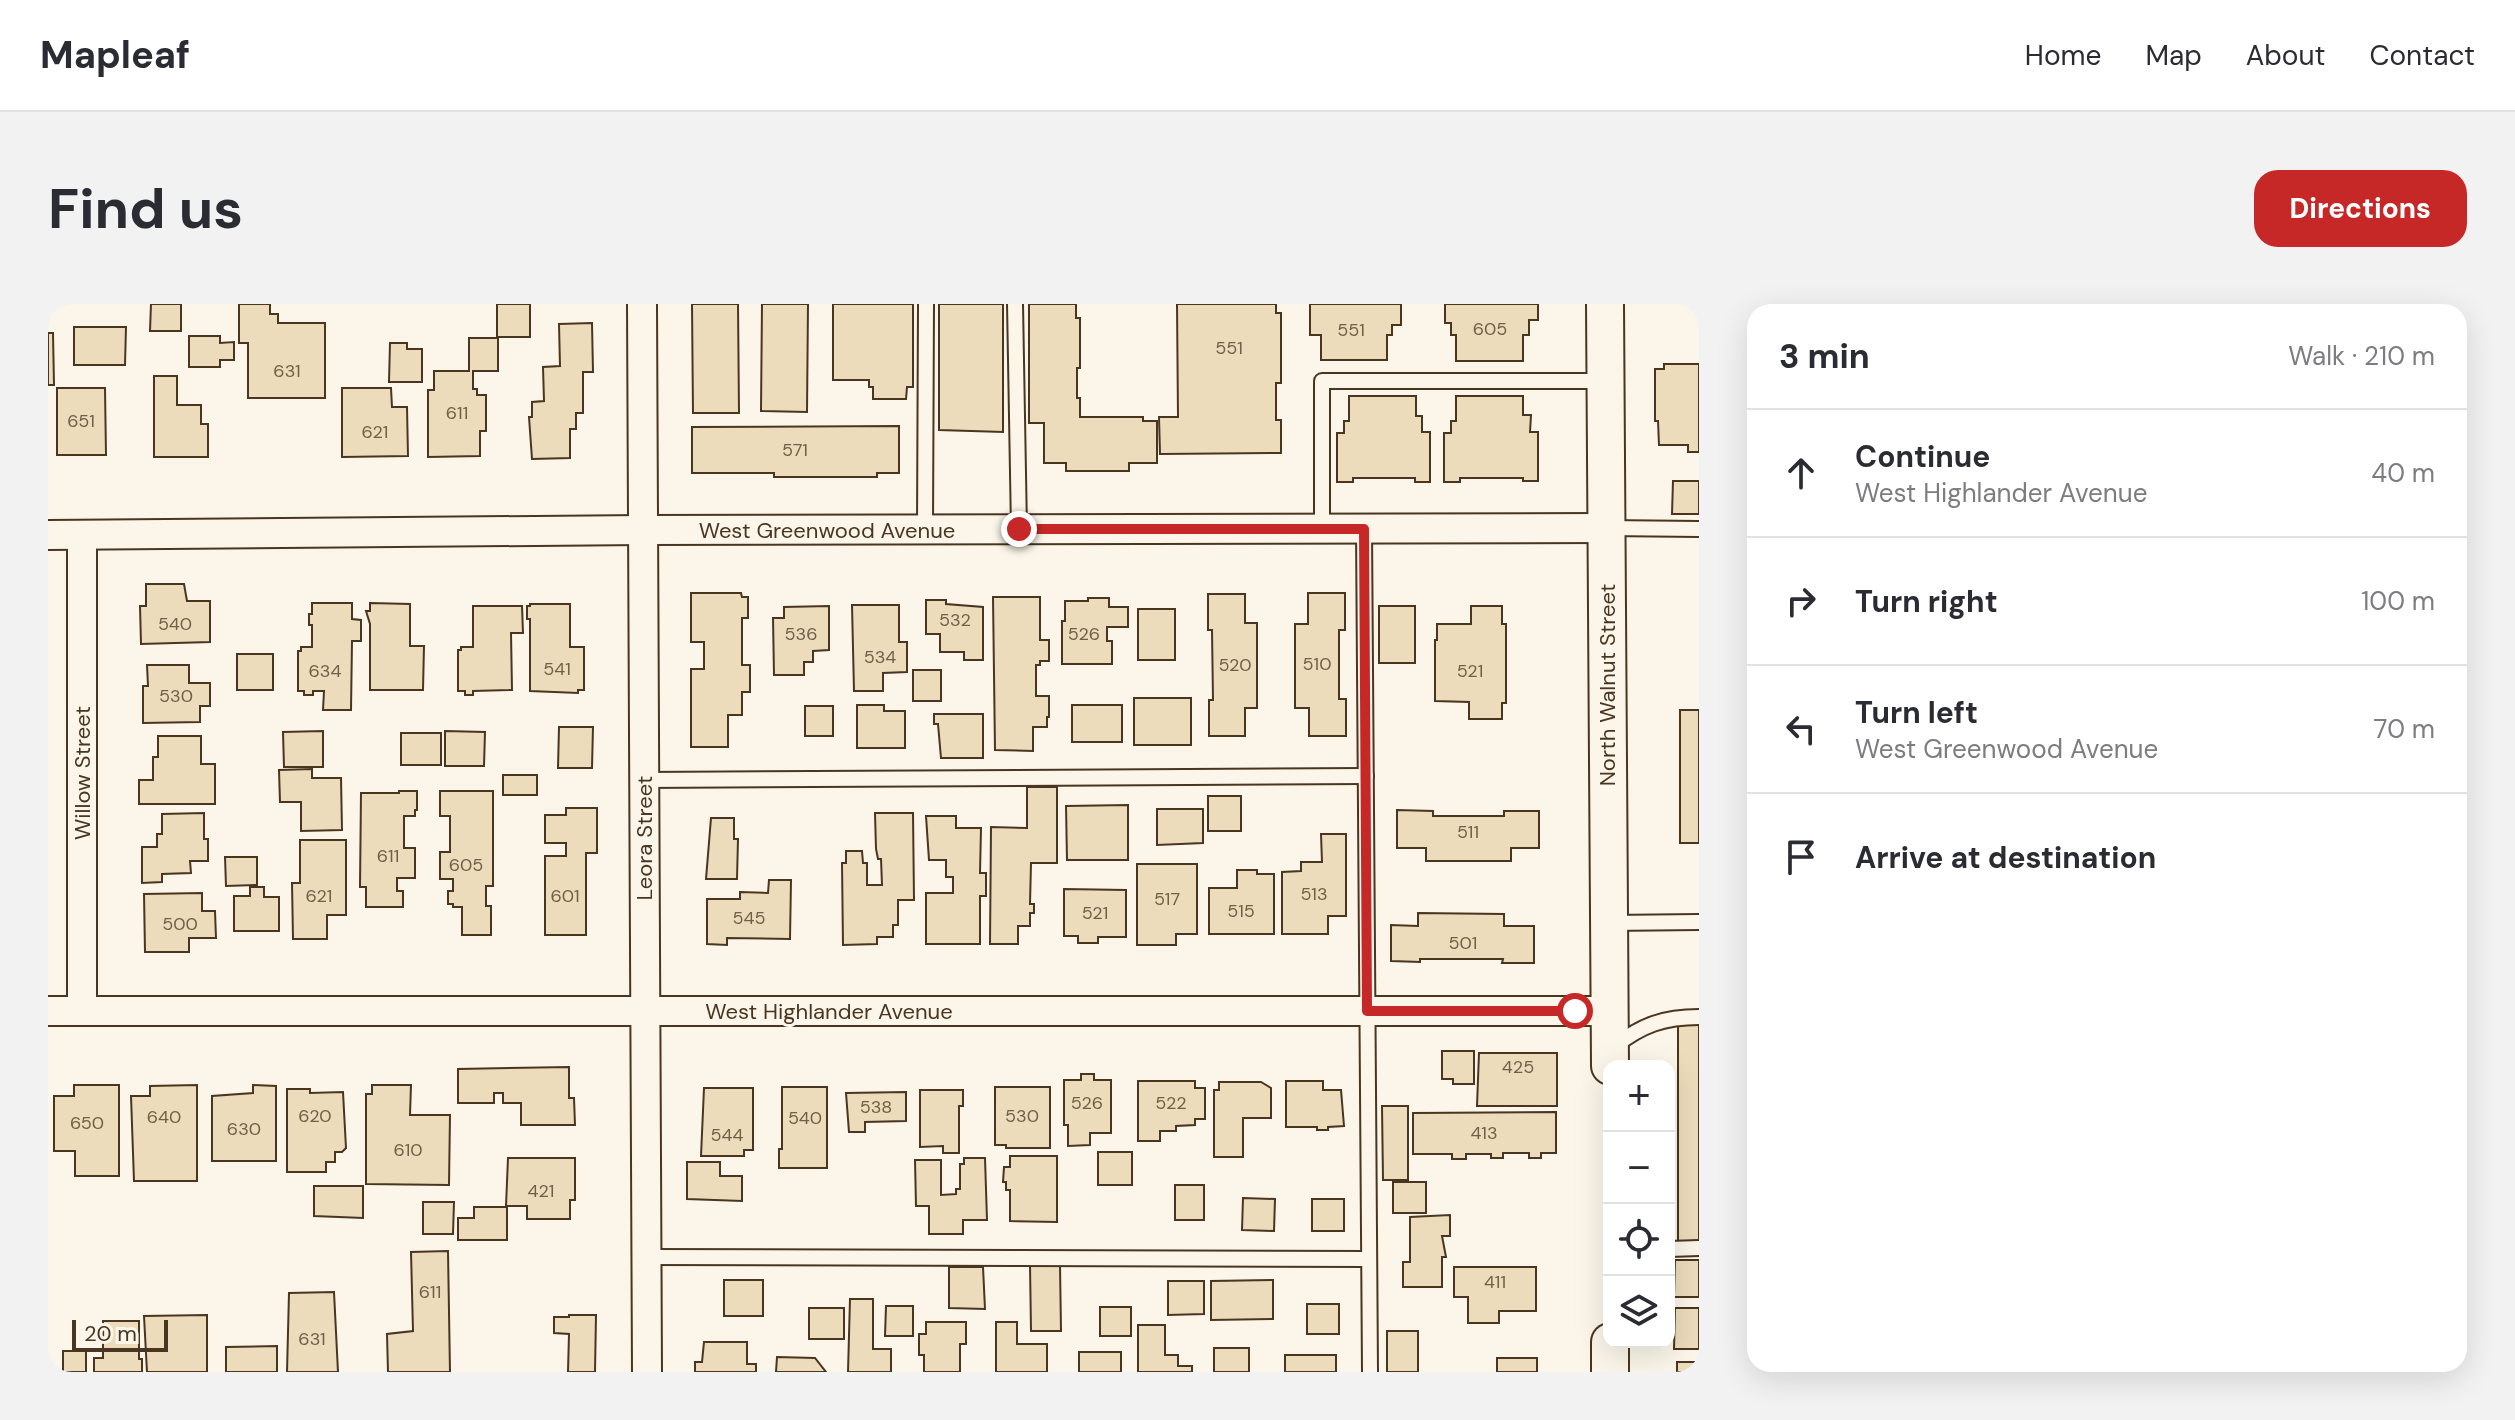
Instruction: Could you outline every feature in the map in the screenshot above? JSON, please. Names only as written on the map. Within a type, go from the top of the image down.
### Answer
[{"type":"street","name":"Leora Street","points":[[642,304],[647,1372]]},
{"type":"street","name":"North Walnut Street","points":[[1605,304],[1610,1058]]},
{"type":"street","name":"West Greenwood Avenue","points":[[48,535],[1606,528]]},
{"type":"street","name":"Willow Street","points":[[82,535],[82,1011]]},
{"type":"street","name":"West Highlander Avenue","points":[[48,1011],[1610,1011]]},
{"type":"street","points":[[1610,1348],[1610,1372]]},
{"type":"lane","points":[[925,529],[926,304]]},
{"type":"lane","points":[[1015,304],[1019,529]]},
{"type":"lane","points":[[1322,529],[1322,381],[1605,381]]},
{"type":"lane","points":[[1606,528],[1699,529]]},
{"type":"lane","points":[[1364,529],[1370,1372]]},
{"type":"lane","points":[[644,780],[1366,776]]},
{"type":"lane","points":[[1609,923],[1699,922]]},
{"type":"lane","points":[[1610,1058],[1637,1029],[1660,1021],[1699,1017]]},
{"type":"lane","points":[[1675,1249],[1699,1248]]},
{"type":"lane","points":[[646,1257],[1369,1259]]},
{"type":"building","points":[[151,304],[181,304],[181,331],[150,331]]},
{"type":"building","points":[[239,304],[270,304],[270,314],[278,314],[278,323],[325,323],[325,398],[248,398],[248,343],[239,343]]},
{"type":"building","points":[[497,304],[530,304],[530,337],[497,337]]},
{"type":"building","points":[[692,304],[738,304],[739,413],[693,413]]},
{"type":"building","points":[[762,304],[808,304],[807,412],[761,411]]},
{"type":"building","points":[[833,304],[913,304],[913,387],[907,387],[906,399],[873,399],[873,387],[869,387],[869,380],[833,380]]},
{"type":"building","points":[[939,304],[1003,304],[1003,432],[939,430]]},
{"type":"building","points":[[1029,304],[1076,304],[1076,318],[1080,318],[1077,398],[1080,398],[1080,417],[1143,417],[1143,421],[1157,421],[1157,463],[1129,463],[1129,471],[1066,471],[1066,463],[1044,463],[1044,423],[1029,423]]},
{"type":"building","points":[[1177,304],[1276,304],[1276,313],[1281,313],[1281,383],[1276,383],[1276,420],[1281,420],[1281,453],[1160,454],[1159,417],[1178,417]]},
{"type":"building","points":[[1310,304],[1401,304],[1401,325],[1392,325],[1392,335],[1387,335],[1387,360],[1321,360],[1321,335],[1310,335]]},
{"type":"building","points":[[1445,304],[1538,304],[1538,320],[1529,320],[1529,335],[1523,335],[1523,361],[1456,361],[1456,335],[1451,335],[1451,323],[1445,323]]},
{"type":"building","points":[[592,323],[593,372],[583,372],[583,413],[576,413],[576,429],[570,429],[570,458],[532,459],[529,417],[532,417],[532,402],[544,401],[543,367],[560,366],[559,324]]},
{"type":"building","points":[[74,327],[126,327],[125,365],[74,365]]},
{"type":"building","points":[[48,333],[53,333],[54,385],[48,385]]},
{"type":"building","points":[[189,336],[220,336],[220,343],[234,342],[234,360],[220,360],[220,367],[189,367]]},
{"type":"building","points":[[469,338],[498,338],[498,371],[473,371],[473,389],[477,389],[477,395],[486,395],[486,431],[480,431],[480,456],[428,457],[428,390],[434,390],[434,371],[469,371]]},
{"type":"building","points":[[390,343],[407,343],[407,349],[422,349],[422,382],[389,382]]},
{"type":"building","points":[[1664,364],[1699,364],[1699,452],[1688,452],[1688,445],[1659,445],[1658,421],[1655,421],[1655,369],[1664,369]]},
{"type":"building","points":[[154,376],[177,376],[177,405],[201,405],[201,424],[208,424],[208,457],[154,457]]},
{"type":"building","points":[[57,388],[105,388],[106,455],[57,455]]},
{"type":"building","points":[[342,388],[391,388],[392,407],[407,407],[408,456],[342,457]]},
{"type":"building","points":[[1349,396],[1416,396],[1416,416],[1422,416],[1422,432],[1430,432],[1430,482],[1415,482],[1415,478],[1353,478],[1353,482],[1337,482],[1337,433],[1344,433],[1344,421],[1349,421]]},
{"type":"building","points":[[1456,396],[1523,396],[1523,415],[1531,415],[1530,432],[1538,432],[1538,481],[1523,481],[1523,478],[1460,478],[1460,482],[1444,482],[1444,433],[1451,433],[1451,421],[1456,421]]},
{"type":"building","points":[[899,426],[899,473],[877,473],[877,477],[774,477],[774,473],[692,473],[692,427]]},
{"type":"building","points":[[1673,481],[1699,481],[1699,514],[1672,514]]},
{"type":"building","points":[[146,584],[184,584],[187,601],[210,601],[210,642],[141,644],[140,606],[146,606]]},
{"type":"building","points":[[691,593],[741,593],[742,597],[748,597],[748,618],[742,618],[742,665],[750,665],[750,692],[742,692],[742,715],[728,715],[728,747],[691,747],[691,669],[704,669],[704,642],[691,642]]},
{"type":"building","points":[[1308,593],[1345,593],[1345,630],[1339,630],[1339,699],[1346,699],[1346,736],[1309,736],[1309,708],[1295,708],[1295,624],[1308,624]]},
{"type":"building","points":[[1208,594],[1245,594],[1245,623],[1257,623],[1257,708],[1245,708],[1245,736],[1209,736],[1209,700],[1213,700]]},
{"type":"building","points":[[993,597],[1040,597],[1040,640],[1049,640],[1049,661],[1040,661],[1040,665],[1036,665],[1036,696],[1049,696],[1049,717],[1047,727],[1033,727],[1033,751],[995,750]]},
{"type":"building","points":[[1088,598],[1109,598],[1109,607],[1128,607],[1128,627],[1107,627],[1107,641],[1112,641],[1112,664],[1062,664],[1065,601],[1088,601]]},
{"type":"building","points":[[926,600],[946,600],[946,604],[983,607],[983,660],[964,660],[964,652],[940,652],[940,634],[926,634]]},
{"type":"building","points":[[312,603],[352,603],[352,619],[361,620],[361,641],[352,641],[351,710],[323,710],[324,691],[304,695],[304,691],[298,691],[298,651],[301,647],[312,647],[309,614],[312,614]]},
{"type":"building","points":[[370,603],[410,604],[410,646],[424,646],[423,690],[370,690],[370,624],[366,611],[370,611]]},
{"type":"building","points":[[570,604],[570,647],[584,647],[584,690],[578,690],[578,693],[530,691],[530,619],[527,619],[527,606]]},
{"type":"building","points":[[852,605],[899,605],[899,642],[907,642],[907,672],[883,673],[883,691],[854,691]]},
{"type":"building","points":[[473,606],[522,606],[523,633],[511,633],[512,690],[473,691],[473,695],[458,691],[458,650],[473,647]]},
{"type":"building","points":[[829,606],[829,650],[813,651],[813,662],[804,662],[804,675],[774,675],[773,618],[784,618],[784,607]]},
{"type":"building","points":[[1379,606],[1415,606],[1415,663],[1379,663]]},
{"type":"building","points":[[1471,606],[1502,606],[1502,624],[1506,624],[1506,703],[1502,703],[1502,719],[1469,719],[1469,702],[1435,701],[1437,624],[1471,624]]},
{"type":"building","points":[[1138,609],[1175,609],[1175,660],[1138,660]]},
{"type":"building","points":[[237,654],[273,654],[273,690],[237,690]]},
{"type":"building","points":[[147,665],[189,665],[189,683],[210,683],[210,706],[200,706],[200,722],[143,723],[143,686],[148,686]]},
{"type":"building","points":[[913,670],[941,670],[941,701],[913,701]]},
{"type":"building","points":[[1134,698],[1191,698],[1191,745],[1134,745]]},
{"type":"building","points":[[857,705],[884,705],[884,711],[905,711],[905,748],[857,748]]},
{"type":"building","points":[[1072,705],[1122,705],[1122,742],[1072,742]]},
{"type":"building","points":[[805,706],[833,706],[833,736],[805,736]]},
{"type":"building","points":[[1680,710],[1699,710],[1699,843],[1680,843]]},
{"type":"building","points":[[934,714],[983,714],[983,758],[941,758]]},
{"type":"building","points":[[559,727],[593,727],[592,768],[558,768]]},
{"type":"building","points":[[323,731],[323,767],[284,767],[283,732]]},
{"type":"building","points":[[445,731],[485,732],[484,766],[445,766]]},
{"type":"building","points":[[401,733],[441,733],[441,765],[401,765]]},
{"type":"building","points":[[158,736],[201,736],[201,764],[215,764],[215,804],[139,804],[139,780],[153,780],[153,757],[158,757]]},
{"type":"building","points":[[312,769],[312,778],[341,778],[342,830],[301,831],[301,802],[280,802],[279,770]]},
{"type":"building","points":[[503,775],[537,775],[537,795],[503,795]]},
{"type":"building","points":[[1027,787],[1057,787],[1057,863],[1031,863],[1030,904],[1034,904],[1034,913],[1030,913],[1030,926],[1018,926],[1018,944],[990,944],[991,827],[1027,828]]},
{"type":"building","points":[[417,791],[415,816],[404,816],[404,848],[415,848],[415,878],[397,878],[397,891],[403,891],[403,907],[366,907],[366,887],[360,887],[361,793]]},
{"type":"building","points":[[440,791],[493,791],[493,886],[486,886],[486,906],[491,906],[491,935],[462,935],[462,907],[448,904],[448,891],[453,891],[453,879],[440,879],[440,852],[450,852],[450,816],[440,816]]},
{"type":"building","points":[[1208,796],[1241,796],[1241,831],[1208,831]]},
{"type":"building","points":[[1128,805],[1128,860],[1067,860],[1066,806]]},
{"type":"building","points":[[566,808],[597,808],[597,853],[586,853],[586,935],[545,935],[545,856],[566,856],[566,843],[545,843],[545,815],[566,815]]},
{"type":"building","points":[[1157,809],[1203,809],[1203,843],[1157,845]]},
{"type":"building","points":[[1397,810],[1433,811],[1433,816],[1504,816],[1504,811],[1539,811],[1539,848],[1511,848],[1511,861],[1426,861],[1426,848],[1397,848]]},
{"type":"building","points":[[204,813],[208,861],[190,861],[191,873],[162,874],[162,882],[142,883],[142,847],[157,847],[157,834],[162,834],[162,814]]},
{"type":"building","points":[[875,813],[913,813],[914,900],[898,900],[898,925],[893,925],[893,937],[877,937],[877,944],[843,945],[842,863],[846,863],[846,851],[862,851],[863,863],[867,863],[867,885],[882,885],[881,859],[878,859],[876,849]]},
{"type":"building","points":[[926,816],[956,816],[956,828],[981,828],[980,873],[986,873],[986,896],[980,896],[980,944],[926,944],[926,893],[953,893],[953,877],[946,877],[946,860],[929,860]]},
{"type":"building","points":[[711,818],[734,818],[734,839],[738,839],[737,879],[706,879]]},
{"type":"building","points":[[1321,834],[1346,834],[1346,916],[1328,916],[1328,934],[1282,934],[1282,872],[1301,871],[1301,862],[1322,862]]},
{"type":"building","points":[[300,840],[346,840],[346,915],[327,915],[327,939],[293,939],[292,883],[300,883]]},
{"type":"building","points":[[225,857],[257,857],[257,885],[226,886]]},
{"type":"building","points":[[1137,864],[1197,864],[1197,934],[1176,934],[1176,945],[1137,945]]},
{"type":"building","points":[[1237,870],[1274,874],[1274,934],[1209,934],[1209,888],[1237,888]]},
{"type":"building","points":[[769,880],[791,880],[790,939],[727,938],[727,945],[707,944],[707,899],[740,899],[740,892],[768,893]]},
{"type":"building","points":[[250,887],[264,887],[264,897],[279,897],[279,931],[234,931],[234,896],[250,896]]},
{"type":"building","points":[[1064,889],[1126,890],[1126,937],[1098,937],[1098,943],[1078,943],[1078,936],[1064,936]]},
{"type":"building","points":[[202,893],[202,911],[215,911],[216,938],[189,938],[189,952],[145,952],[144,894]]},
{"type":"building","points":[[1418,913],[1504,914],[1504,926],[1534,926],[1534,963],[1502,963],[1503,959],[1391,961],[1391,925],[1418,926]]},
{"type":"building","points":[[1678,1023],[1699,1023],[1699,1241],[1678,1241]]},
{"type":"building","points":[[1442,1051],[1474,1051],[1474,1084],[1453,1084],[1453,1079],[1442,1079]]},
{"type":"building","points":[[1479,1053],[1557,1053],[1557,1106],[1477,1106]]},
{"type":"building","points":[[569,1067],[569,1098],[574,1098],[575,1125],[521,1125],[521,1103],[503,1103],[503,1093],[494,1093],[494,1103],[458,1103],[458,1069]]},
{"type":"building","points":[[1081,1074],[1094,1074],[1094,1080],[1111,1080],[1111,1133],[1090,1133],[1090,1145],[1068,1146],[1068,1125],[1064,1125],[1064,1080],[1081,1080]]},
{"type":"building","points":[[1138,1081],[1195,1081],[1195,1088],[1205,1088],[1205,1119],[1195,1119],[1195,1125],[1176,1126],[1176,1131],[1160,1131],[1160,1141],[1138,1141]]},
{"type":"building","points":[[1286,1081],[1323,1081],[1323,1090],[1341,1090],[1344,1126],[1328,1127],[1328,1130],[1286,1127]]},
{"type":"building","points":[[1219,1082],[1261,1082],[1271,1088],[1271,1118],[1243,1118],[1243,1157],[1214,1157],[1214,1090],[1219,1090]]},
{"type":"building","points":[[74,1085],[119,1085],[119,1176],[75,1176],[75,1151],[54,1151],[54,1096],[74,1096]]},
{"type":"building","points":[[197,1085],[197,1181],[134,1181],[131,1096],[150,1096],[150,1086]]},
{"type":"building","points":[[253,1085],[276,1086],[276,1161],[212,1161],[212,1096],[253,1093]]},
{"type":"building","points":[[372,1085],[411,1085],[410,1115],[450,1115],[449,1185],[366,1184],[366,1094],[372,1094]]},
{"type":"building","points":[[782,1087],[827,1087],[827,1168],[779,1168]]},
{"type":"building","points":[[995,1087],[1050,1087],[1050,1148],[995,1145]]},
{"type":"building","points":[[704,1088],[753,1088],[753,1150],[744,1150],[744,1156],[701,1156]]},
{"type":"building","points":[[287,1089],[310,1089],[310,1093],[343,1092],[346,1148],[335,1152],[335,1162],[326,1162],[326,1172],[287,1172]]},
{"type":"building","points":[[920,1090],[963,1090],[963,1106],[959,1106],[959,1153],[943,1153],[943,1146],[920,1147]]},
{"type":"building","points":[[906,1092],[906,1121],[865,1122],[865,1132],[849,1132],[846,1093]]},
{"type":"building","points":[[1382,1106],[1408,1106],[1408,1180],[1383,1180]]},
{"type":"building","points":[[1556,1112],[1556,1153],[1541,1153],[1541,1158],[1529,1158],[1529,1153],[1503,1153],[1503,1158],[1491,1158],[1491,1154],[1466,1154],[1466,1159],[1452,1159],[1452,1154],[1413,1154],[1413,1113]]},
{"type":"building","points":[[1098,1152],[1132,1152],[1132,1185],[1098,1185]]},
{"type":"building","points":[[1010,1156],[1057,1156],[1057,1222],[1010,1221],[1010,1190],[1006,1190],[1006,1182],[1003,1182],[1004,1167],[1010,1167]]},
{"type":"building","points":[[508,1158],[575,1158],[575,1200],[570,1200],[570,1219],[527,1219],[527,1206],[506,1206]]},
{"type":"building","points":[[964,1158],[985,1158],[987,1220],[963,1220],[963,1234],[929,1234],[929,1206],[916,1206],[915,1160],[941,1160],[941,1195],[956,1194],[956,1189],[960,1189],[960,1164],[964,1164]]},
{"type":"building","points":[[687,1162],[720,1162],[720,1176],[742,1176],[742,1201],[687,1199]]},
{"type":"building","points":[[1393,1182],[1426,1182],[1426,1213],[1393,1213]]},
{"type":"building","points":[[1175,1185],[1204,1185],[1204,1220],[1175,1220]]},
{"type":"building","points":[[314,1186],[363,1186],[363,1218],[314,1216]]},
{"type":"building","points":[[1243,1198],[1275,1199],[1274,1231],[1242,1230]]},
{"type":"building","points":[[1312,1199],[1344,1199],[1344,1231],[1312,1231]]},
{"type":"building","points":[[423,1202],[454,1202],[453,1234],[423,1234]]},
{"type":"building","points":[[474,1207],[507,1207],[507,1240],[458,1240],[458,1218],[474,1218]]},
{"type":"building","points":[[1450,1215],[1450,1236],[1442,1236],[1446,1257],[1442,1257],[1442,1287],[1403,1287],[1403,1262],[1410,1262],[1410,1217]]},
{"type":"building","points":[[448,1251],[450,1372],[388,1372],[387,1334],[413,1331],[411,1252]]},
{"type":"building","points":[[1675,1260],[1699,1260],[1699,1297],[1675,1297]]},
{"type":"building","points":[[1030,1265],[1060,1265],[1061,1331],[1031,1331]]},
{"type":"building","points":[[949,1267],[983,1267],[985,1309],[949,1308]]},
{"type":"building","points":[[1454,1267],[1536,1267],[1536,1311],[1499,1311],[1499,1323],[1468,1323],[1468,1297],[1454,1297]]},
{"type":"building","points":[[724,1280],[763,1280],[763,1316],[724,1316]]},
{"type":"building","points":[[1273,1280],[1273,1319],[1211,1320],[1211,1281]]},
{"type":"building","points":[[1168,1281],[1204,1281],[1204,1314],[1168,1315]]},
{"type":"building","points":[[334,1292],[338,1372],[287,1372],[289,1293]]},
{"type":"building","points":[[850,1299],[873,1299],[873,1349],[891,1349],[891,1372],[848,1372]]},
{"type":"building","points":[[1307,1304],[1339,1304],[1339,1334],[1307,1334]]},
{"type":"building","points":[[886,1306],[913,1306],[913,1336],[885,1336]]},
{"type":"building","points":[[1100,1307],[1131,1307],[1131,1336],[1100,1336]]},
{"type":"building","points":[[809,1308],[844,1308],[844,1339],[809,1339]]},
{"type":"building","points":[[1675,1308],[1699,1308],[1699,1349],[1674,1349]]},
{"type":"building","points":[[207,1315],[207,1372],[147,1372],[144,1316]]},
{"type":"building","points":[[596,1315],[595,1372],[568,1372],[569,1334],[554,1333],[554,1317]]},
{"type":"building","points":[[103,1321],[139,1321],[142,1372],[94,1372],[94,1358],[103,1358]]},
{"type":"building","points":[[926,1322],[966,1322],[966,1344],[960,1344],[960,1372],[924,1372],[924,1355],[919,1355],[919,1334],[926,1334]]},
{"type":"building","points":[[996,1322],[1017,1322],[1017,1344],[1047,1344],[1047,1372],[996,1372]]},
{"type":"building","points":[[1138,1325],[1165,1325],[1165,1355],[1178,1355],[1178,1366],[1192,1366],[1192,1372],[1138,1372]]},
{"type":"building","points":[[1387,1331],[1418,1331],[1418,1372],[1387,1372]]},
{"type":"building","points":[[704,1342],[747,1342],[747,1364],[756,1364],[756,1372],[695,1372],[695,1362],[702,1362]]},
{"type":"building","points":[[277,1346],[277,1372],[226,1372],[226,1347]]},
{"type":"building","points":[[1214,1348],[1249,1348],[1249,1372],[1214,1372]]},
{"type":"building","points":[[63,1351],[86,1351],[86,1372],[63,1372]]},
{"type":"building","points":[[1079,1352],[1121,1352],[1121,1372],[1079,1372]]},
{"type":"building","points":[[1285,1355],[1336,1355],[1336,1372],[1285,1372]]},
{"type":"building","points":[[777,1357],[815,1358],[826,1372],[776,1372]]},
{"type":"building","points":[[1497,1358],[1537,1358],[1537,1372],[1497,1372]]},
{"type":"building","points":[[1677,1362],[1699,1362],[1699,1372],[1677,1372]]},
{"type":"route","points":[[1019,529],[1364,529],[1367,1011],[1575,1011]]}]
